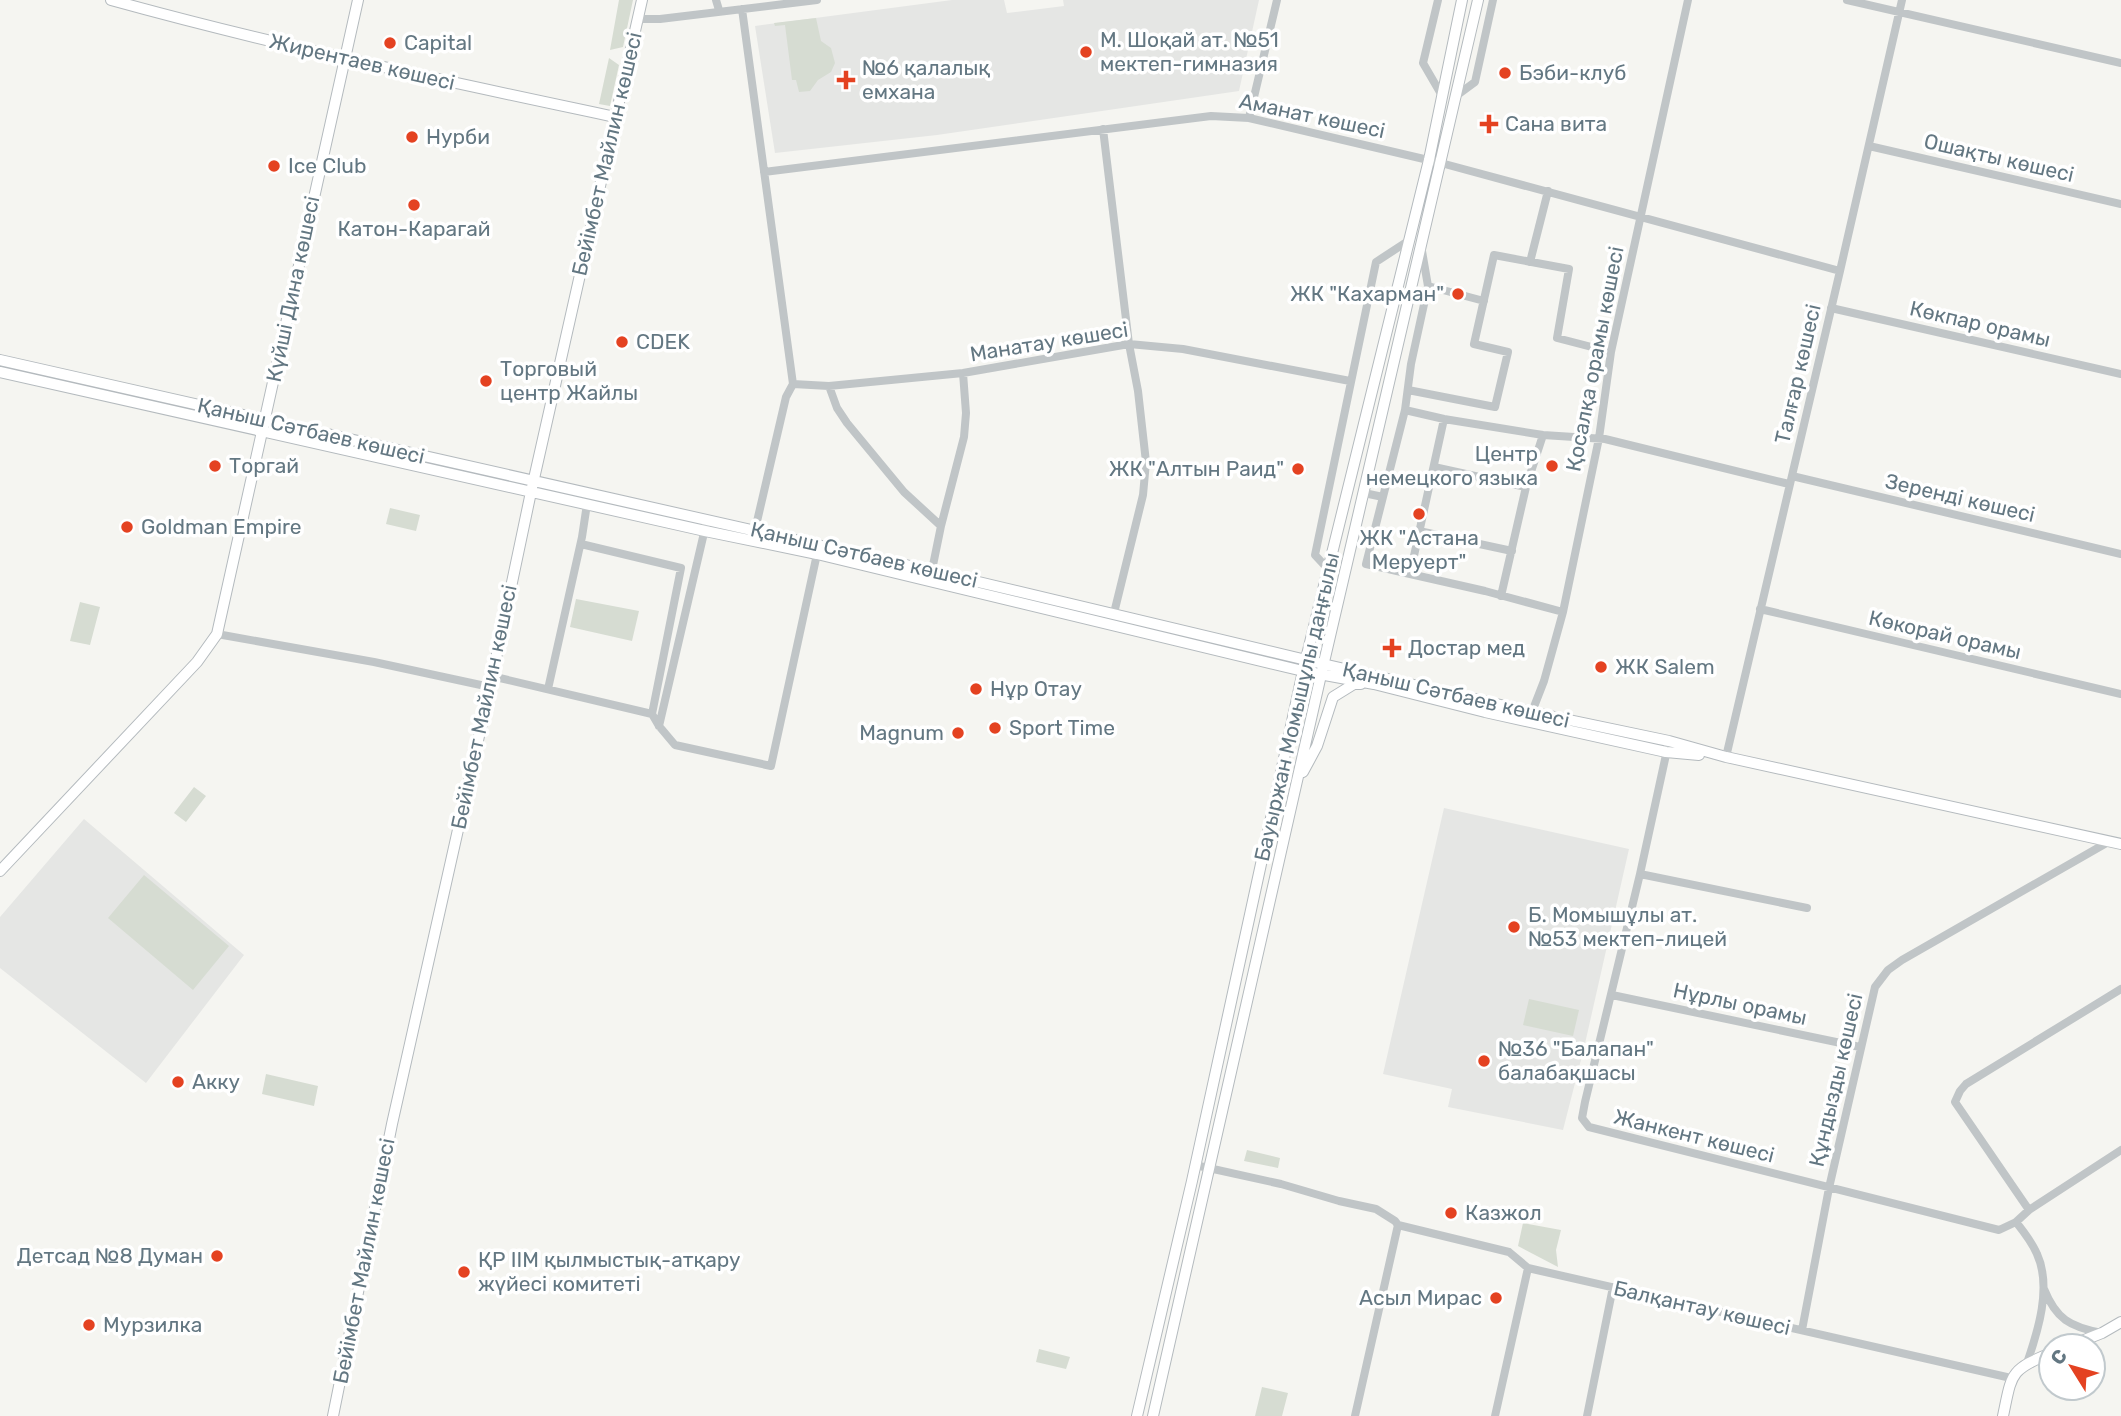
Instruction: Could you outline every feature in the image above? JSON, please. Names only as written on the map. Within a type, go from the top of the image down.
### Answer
[{"type":"main road","name":"Жирентаев көшесі","points":[[111,0],[344,59],[615,117]]},
{"type":"main road","name":"Күйші Дина көшесі","points":[[0,871],[197,662],[217,634],[358,0]]},
{"type":"main road","name":"Бейімбет Майлин көшесі","points":[[333,1416],[385,1158],[642,0]]},
{"type":"main road","name":"Бауыржан Момышұлы даңғылы","points":[[1137,1416],[1305,666],[1429,160],[1462,0]]},
{"type":"main road","name":"Бауыржан Момышұлы даңғылы","points":[[1153,1416],[1295,787],[1478,0]]},
{"type":"main road","name":"Қаныш Сәтбаев көшесі","points":[[0,360],[263,426]]},
{"type":"main road","name":"Қаныш Сәтбаев көшесі","points":[[0,372],[263,426],[706,525],[817,554],[1114,613],[1305,666]]},
{"type":"main road","name":"Қаныш Сәтбаев көшесі","points":[[532,486],[587,504],[706,525],[755,530],[1025,603],[1530,718]]},
{"type":"main road","name":"Қаныш Сәтбаев көшесі","points":[[1322,670],[1530,718],[1726,757],[2115,842]]},
{"type":"main road","points":[[1295,787],[1317,746],[1332,697],[1354,684],[1374,684]]},
{"type":"main road","points":[[2104,1332],[2121,1322]]},
{"type":"main road","points":[[2003,1416],[2011,1378],[2027,1363],[2037,1359]]},
{"type":"street","points":[[716,0],[719,10]]},
{"type":"street","points":[[637,19],[660,19],[817,0]]},
{"type":"street","points":[[1249,118],[1277,0]]},
{"type":"street","points":[[1438,0],[1423,63],[1441,94]]},
{"type":"street","points":[[1456,96],[1475,82],[1493,0]]},
{"type":"street","name":"Қосалқа орамы көшесі","points":[[1530,718],[1544,681],[1563,612],[1599,438],[1611,352],[1688,0]]},
{"type":"street","points":[[1847,0],[2121,64]]},
{"type":"street","name":"Талғар көшесі","points":[[1726,757],[1902,0]]},
{"type":"street","points":[[743,9],[793,384],[786,397],[755,530]]},
{"type":"street","name":"Аманат көшесі","points":[[764,172],[1211,116],[1249,118],[1441,163],[1840,271]]},
{"type":"street","points":[[1103,129],[1146,462],[1143,495],[1114,613]]},
{"type":"street","name":"Ошақты көшесі","points":[[1869,146],[2121,204]]},
{"type":"street","points":[[1530,262],[1548,191]]},
{"type":"street","points":[[1328,569],[1315,555],[1376,262],[1409,241]]},
{"type":"street","points":[[1421,248],[1428,286],[1411,364],[1405,410],[1366,564],[1563,612]]},
{"type":"street","points":[[1408,390],[1495,407],[1508,352],[1474,344],[1494,255],[1569,269],[1558,338],[1611,352]]},
{"type":"street","points":[[1428,286],[1484,301]]},
{"type":"street","name":"Көкпар орамы","points":[[1831,308],[2121,374]]},
{"type":"street","name":"Манатау көшесі","points":[[793,384],[829,386],[963,373],[1129,344],[1183,349],[1350,381]]},
{"type":"street","points":[[931,577],[964,437],[966,413],[963,373]]},
{"type":"street","points":[[829,386],[837,408],[847,424],[905,492],[941,526]]},
{"type":"street","name":"Зеренді көшесі","points":[[1405,410],[1543,435],[1599,438],[2121,554]]},
{"type":"street","points":[[1410,574],[1444,419]]},
{"type":"street","points":[[1502,596],[1526,487],[1543,435]]},
{"type":"street","points":[[1434,467],[1526,487]]},
{"type":"street","points":[[1364,493],[1383,497]]},
{"type":"street","points":[[548,689],[581,544],[587,504]]},
{"type":"street","points":[[659,726],[706,525]]},
{"type":"street","points":[[1419,531],[1512,551]]},
{"type":"street","points":[[581,544],[681,568],[652,713],[675,745],[771,766],[817,554]]},
{"type":"street","name":"Көкорай орамы","points":[[1760,609],[2121,694]]},
{"type":"street","points":[[217,634],[548,689],[652,713]]},
{"type":"street","points":[[1612,995],[1668,747]]},
{"type":"street","name":"Құндызды көшесі","points":[[1802,1330],[1829,1188],[1875,987],[1888,970],[2115,842]]},
{"type":"street","points":[[1640,874],[1807,908]]},
{"type":"street","points":[[2029,1210],[1955,1102],[1966,1084],[2121,989]]},
{"type":"street","name":"Нұрлы орамы","points":[[1612,995],[1860,1047]]},
{"type":"street","name":"Жанкент көшесі","points":[[1612,995],[1582,1118],[1589,1128],[1999,1230],[2016,1222]]},
{"type":"street","points":[[2027,1363],[2038,1331],[2043,1286],[2039,1257],[2016,1222],[2029,1210],[2121,1150]]},
{"type":"street","name":"Балқантау көшесі","points":[[1195,1165],[1376,1209],[1398,1225],[1508,1252],[1528,1268],[2011,1378]]},
{"type":"street","points":[[1354,1416],[1398,1225]]},
{"type":"street","points":[[1495,1416],[1528,1268]]},
{"type":"street","points":[[2043,1286],[2052,1308],[2067,1321],[2082,1329],[2097,1332]]},
{"type":"street","points":[[1587,1416],[1613,1287]]},
{"type":"shaded area","points":[[619,0],[633,0],[623,47],[610,50]]},
{"type":"shaded area","name":"М. Шоқай ат. №51 мектеп-гимназия","points":[[952,0],[1004,0],[1007,13],[1064,6],[1063,0],[1259,0],[1239,91],[937,135],[775,153],[755,26]]},
{"type":"shaded area","points":[[816,18],[821,41],[831,48],[835,63],[831,72],[818,80],[810,91],[799,92],[796,80],[792,80],[785,25],[775,26],[774,23]]},
{"type":"shaded area","points":[[609,58],[619,65],[610,106],[599,104]]},
{"type":"shaded area","points":[[390,508],[420,515],[416,531],[386,524]]},
{"type":"shaded area","points":[[576,599],[639,611],[632,641],[570,627]]},
{"type":"shaded area","points":[[80,602],[100,607],[90,645],[70,641]]},
{"type":"shaded area","points":[[194,787],[206,796],[186,822],[174,813]]},
{"type":"shaded area","name":"Б. Момышұлы ат. №53 мектеп-лицей","points":[[1444,808],[1629,849],[1563,1130],[1448,1107],[1452,1089],[1383,1074]]},
{"type":"shaded area","points":[[84,819],[244,955],[146,1083],[0,968],[0,917]]},
{"type":"shaded area","points":[[144,875],[229,946],[193,990],[108,918]]},
{"type":"shaded area","points":[[1529,999],[1579,1010],[1573,1036],[1523,1025]]},
{"type":"shaded area","points":[[266,1074],[318,1086],[314,1106],[262,1094]]},
{"type":"shaded area","points":[[1247,1150],[1280,1158],[1278,1168],[1244,1161]]},
{"type":"shaded area","points":[[1523,1223],[1561,1230],[1556,1250],[1558,1267],[1518,1246]]},
{"type":"shaded area","points":[[1039,1349],[1070,1357],[1066,1369],[1036,1362]]},
{"type":"shaded area","points":[[1262,1387],[1288,1393],[1282,1416],[1255,1416]]},
{"type":"place","name":"Capital","points":[[390,43]]},
{"type":"place","name":"М. Шоқай ат. №51 мектеп-гимназия","points":[[1086,52]]},
{"type":"place","name":"Бэби-клуб","points":[[1505,73]]},
{"type":"place","name":"№6 қалалық емхана","points":[[846,80]]},
{"type":"place","name":"Сана вита","points":[[1489,124]]},
{"type":"place","name":"Нурби","points":[[412,137]]},
{"type":"place","name":"Ice Club","points":[[274,166]]},
{"type":"place","name":"Катон-Карагай","points":[[414,205]]},
{"type":"place","name":"ЖК \"Кахарман\"","points":[[1458,294]]},
{"type":"place","name":"CDEK","points":[[622,342]]},
{"type":"place","name":"Торговый центр Жайлы","points":[[486,381]]},
{"type":"place","name":"Торгай","points":[[215,466]]},
{"type":"place","name":"Центр немецкого языка","points":[[1552,466]]},
{"type":"place","name":"ЖК \"Алтын Раид\"","points":[[1298,469]]},
{"type":"place","name":"ЖК \"Астана Меруерт\"","points":[[1419,514]]},
{"type":"place","name":"Goldman Empire","points":[[127,527]]},
{"type":"place","name":"Достар мед","points":[[1392,648]]},
{"type":"place","name":"ЖК Salem","points":[[1601,667]]},
{"type":"place","name":"Нұр Отау","points":[[976,689]]},
{"type":"place","name":"Sport Time","points":[[995,728]]},
{"type":"place","name":"Magnum","points":[[958,733]]},
{"type":"place","name":"Б. Момышұлы ат. №53 мектеп-лицей","points":[[1514,927]]},
{"type":"place","name":"№36 \"Балапан\" балабақшасы","points":[[1484,1061]]},
{"type":"place","name":"Акку","points":[[178,1082]]},
{"type":"place","name":"Казжол","points":[[1451,1213]]},
{"type":"place","name":"Детсад №8 Думан","points":[[217,1256]]},
{"type":"place","name":"ҚР ІІМ қылмыстық-атқару жүйесі комитеті","points":[[464,1272]]},
{"type":"place","name":"Асыл Мирас","points":[[1496,1298]]},
{"type":"place","name":"Мурзилка","points":[[89,1325]]}]
